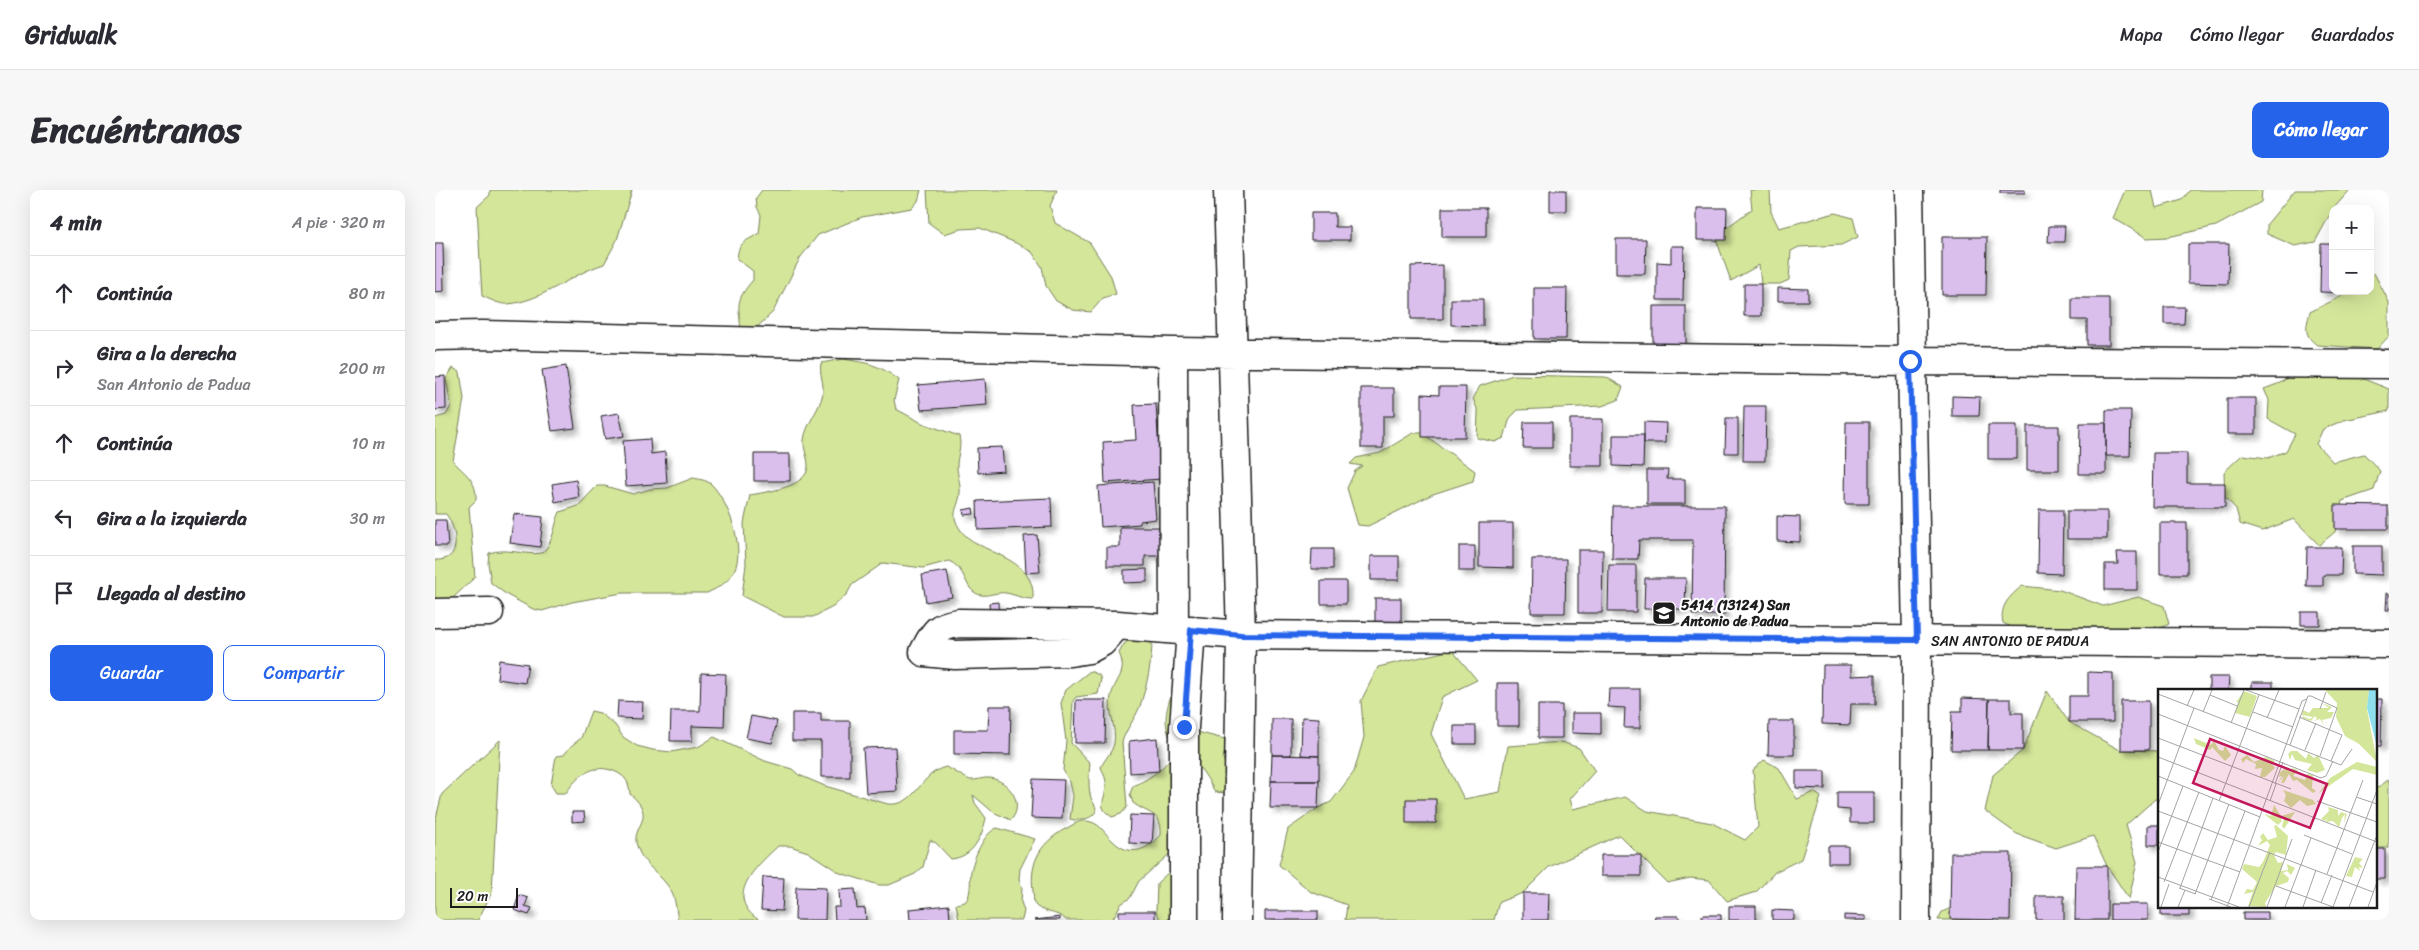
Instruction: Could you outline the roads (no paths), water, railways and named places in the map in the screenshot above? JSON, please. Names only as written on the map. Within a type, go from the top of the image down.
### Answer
[{"type":"street","points":[[1228,190],[1241,635],[1237,920]]},
{"type":"street","points":[[1909,190],[1910,361],[1917,640],[1916,920]]},
{"type":"street","points":[[435,336],[483,335],[1173,352],[1910,361],[2389,364]]},
{"type":"street","points":[[1173,352],[1183,629],[1184,920]]},
{"type":"street","points":[[435,613],[489,612]]},
{"type":"street","name":"SAN ANTONIO DE PADUA","points":[[1117,625],[1102,642],[1089,649],[1070,652],[955,654],[923,652],[935,632],[945,625],[959,623],[1117,625],[1241,635],[2389,644]]},
{"type":"place","name":"5414 (13124) San Antonio de Padua","points":[[1664,613]]}]
